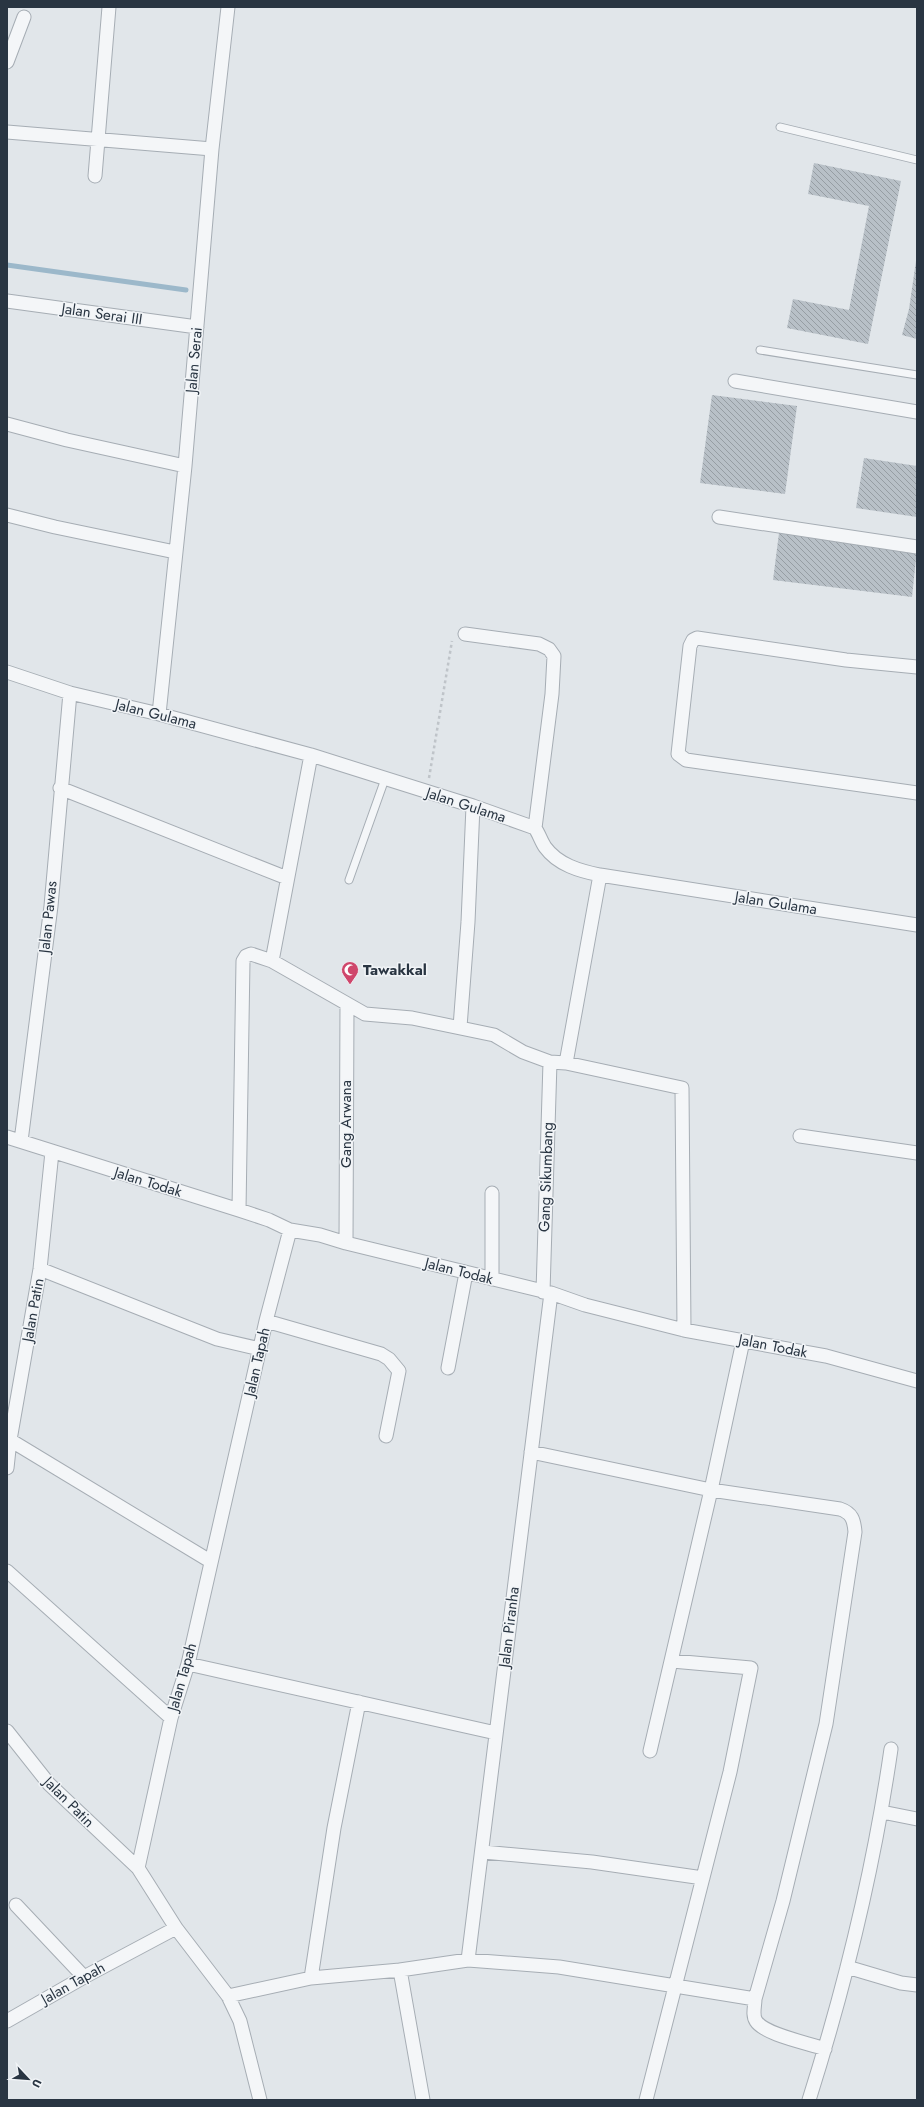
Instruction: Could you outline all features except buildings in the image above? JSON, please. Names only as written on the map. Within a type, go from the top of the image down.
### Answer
[{"type":"street","points":[[95,176],[109,7]]},
{"type":"street","name":"Jalan Serai","points":[[159,714],[185,466],[212,149],[228,7]]},
{"type":"street","points":[[7,62],[24,17]]},
{"type":"street","points":[[7,132],[212,149]]},
{"type":"street","name":"Jalan Serai III","points":[[7,301],[197,327]]},
{"type":"street","points":[[735,381],[917,412]]},
{"type":"street","points":[[7,424],[67,440],[185,466]]},
{"type":"street","points":[[7,515],[55,527],[175,552]]},
{"type":"street","points":[[719,517],[917,547]]},
{"type":"street","points":[[465,634],[539,644],[549,649],[554,656],[552,694],[535,828]]},
{"type":"street","points":[[917,667],[846,660],[697,638],[693,640],[690,646],[678,754],[686,760],[917,793]]},
{"type":"street","name":"Jalan Gulama","points":[[7,672],[70,693],[159,714],[311,755],[473,806],[535,828],[545,848],[574,869],[600,875],[917,925]]},
{"type":"street","name":"Jalan Pawas","points":[[21,1142],[51,906],[60,788],[70,693]]},
{"type":"street","points":[[272,961],[311,755]]},
{"type":"street","points":[[60,788],[287,878]]},
{"type":"street","points":[[460,1027],[468,922],[473,806]]},
{"type":"street","points":[[566,1063],[600,875]]},
{"type":"street","points":[[239,1210],[243,961],[246,956],[251,954],[272,961],[365,1014],[412,1018],[460,1027],[494,1035],[523,1052],[550,1062],[566,1063],[682,1088],[684,1330]]},
{"type":"street","name":"Gang Arwana","points":[[346,1243],[347,1004]]},
{"type":"street","name":"Gang Sikumbang","points":[[547,1292],[550,1062]]},
{"type":"street","points":[[800,1136],[917,1153]]},
{"type":"street","name":"Jalan Todak","points":[[7,1137],[239,1210],[269,1220],[290,1230],[320,1235],[346,1243],[547,1292],[585,1305],[684,1330],[826,1356],[917,1381]]},
{"type":"street","name":"Jalan Patin","points":[[7,1468],[10,1440],[40,1269],[52,1152]]},
{"type":"street","points":[[492,1193],[492,1279]]},
{"type":"street","name":"Jalan Tapah","points":[[138,1868],[171,1718],[188,1664],[210,1561],[266,1321],[290,1230]]},
{"type":"street","points":[[40,1269],[217,1339],[260,1349]]},
{"type":"street","points":[[448,1368],[466,1273]]},
{"type":"street","name":"Jalan Piranha","points":[[468,1960],[483,1852],[496,1733],[531,1452],[547,1292]]},
{"type":"street","points":[[266,1321],[381,1354],[389,1360],[399,1370],[386,1436]]},
{"type":"street","points":[[650,1752],[711,1490],[743,1341]]},
{"type":"street","points":[[10,1440],[210,1561]]},
{"type":"street","points":[[531,1452],[711,1490],[840,1509],[852,1516],[855,1532],[826,1724],[783,1901],[755,1999],[754,2013],[755,2020],[764,2029],[825,2049]]},
{"type":"street","points":[[7,1571],[171,1718]]},
{"type":"street","points":[[646,2100],[730,1772],[751,1668],[672,1661]]},
{"type":"street","points":[[188,1664],[496,1733]]},
{"type":"street","points":[[311,1978],[334,1828],[359,1702]]},
{"type":"street","name":"Jalan Patin","points":[[7,1731],[49,1784],[138,1868]]},
{"type":"street","points":[[809,2100],[825,2049],[847,1967],[882,1812],[891,1749]]},
{"type":"street","points":[[882,1812],[917,1819]]},
{"type":"street","points":[[483,1852],[592,1862],[703,1878]]},
{"type":"street","points":[[138,1868],[176,1928],[228,1996],[240,2021],[260,2100]]},
{"type":"street","points":[[16,1905],[84,1977]]},
{"type":"street","name":"Jalan Tapah","points":[[7,2021],[84,1977],[176,1928]]},
{"type":"street","points":[[228,1996],[311,1978],[400,1970],[468,1960],[558,1967],[621,1976],[755,1999]]},
{"type":"street","points":[[847,1967],[901,1983],[917,1985]]},
{"type":"street","points":[[400,1970],[423,2100]]},
{"type":"lane","points":[[780,127],[917,160]]},
{"type":"lane","points":[[760,350],[917,375]]},
{"type":"lane","points":[[349,880],[384,779]]},
{"type":"path","points":[[426,792],[452,642],[458,635],[465,634]]},
{"type":"waterway","points":[[7,265],[186,290]]},
{"type":"place","name":"Tawakkal","points":[[350,985]]}]
